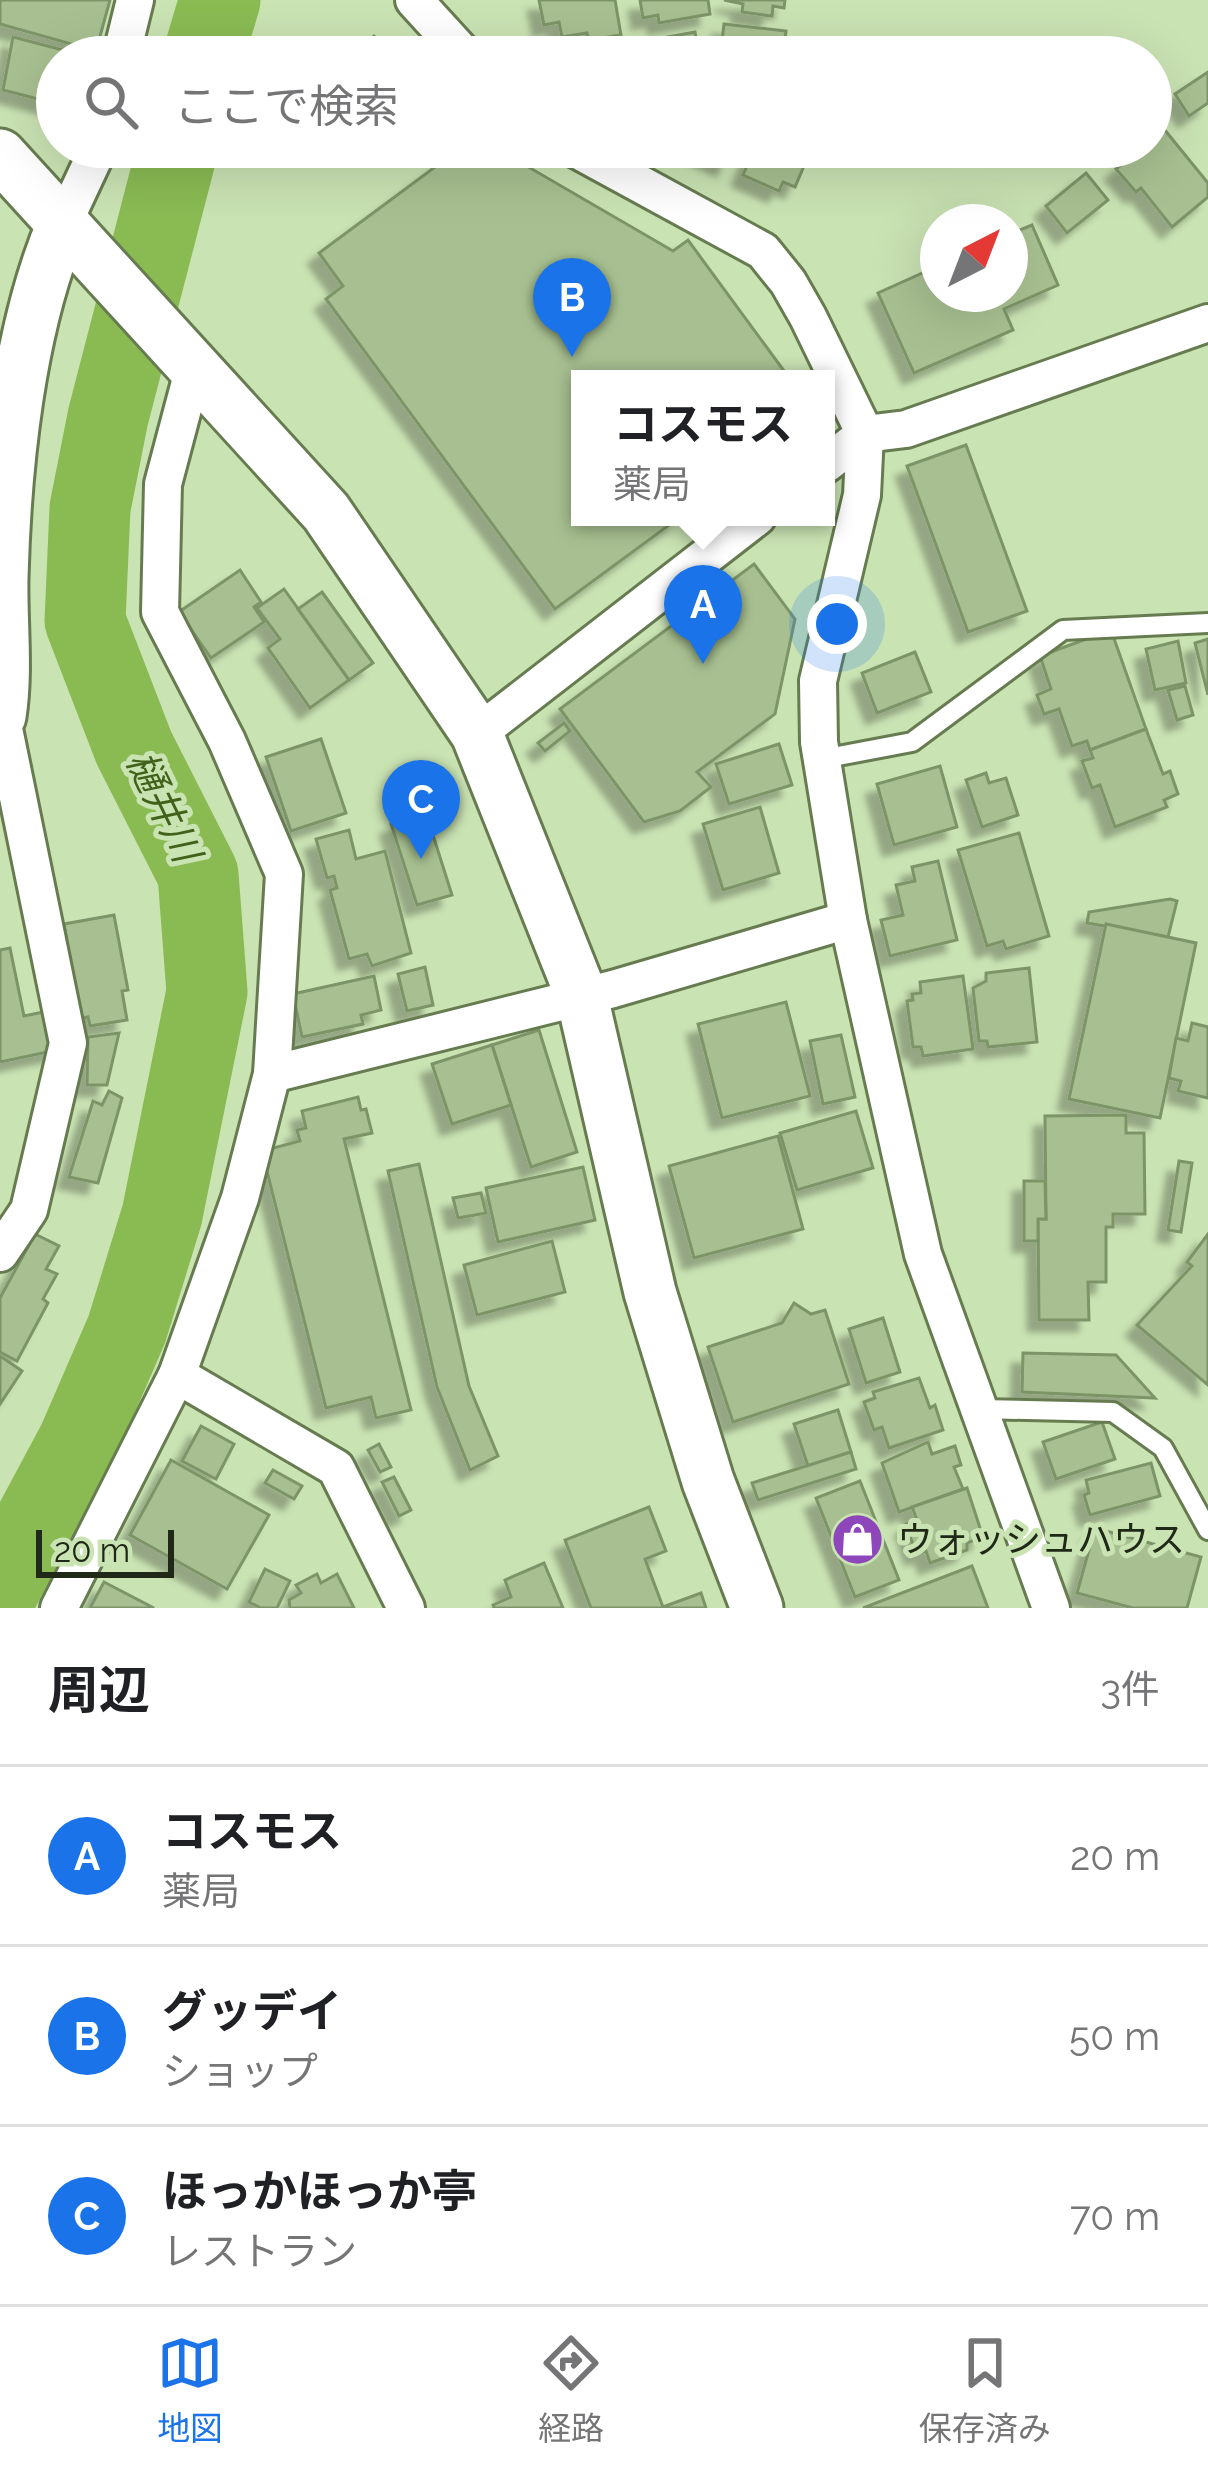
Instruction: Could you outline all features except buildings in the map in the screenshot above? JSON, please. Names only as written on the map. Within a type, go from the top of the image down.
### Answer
[{"type":"street","points":[[126,36],[135,0]]},
{"type":"street","points":[[413,0],[446,36]]},
{"type":"street","points":[[0,154],[326,512],[476,734],[582,997],[650,1292],[707,1481],[757,1608]]},
{"type":"street","points":[[0,1252],[29,1210],[68,1043],[1,715],[4,482],[26,357],[52,250],[89,168]]},
{"type":"street","points":[[611,168],[763,251],[788,282],[834,370]]},
{"type":"street","points":[[835,457],[865,434],[906,429],[1208,323]]},
{"type":"street","points":[[59,1608],[178,1375],[240,1198],[272,1074],[284,874],[227,741],[160,612],[163,484],[194,367]]},
{"type":"street","points":[[835,372],[865,434],[862,495],[818,681],[822,759],[848,920],[923,1254],[1051,1608]]},
{"type":"street","points":[[476,734],[745,526]]},
{"type":"street","points":[[272,1074],[582,997],[848,920]]},
{"type":"street","points":[[178,1375],[337,1468],[406,1608]]},
{"type":"lane","points":[[822,759],[912,742],[1063,630],[1208,623]]},
{"type":"lane","points":[[979,1409],[1113,1412],[1162,1448],[1208,1530]]},
{"type":"waterway","name":"樋井川","points":[[209,36],[220,0]]},
{"type":"waterway","name":"樋井川","points":[[0,1588],[78,1442],[127,1329],[162,1215],[207,992],[198,874],[134,748],[85,621],[90,508],[108,417],[173,168]]},
{"type":"place","name":"グッデイ","points":[[572,357]]},
{"type":"place","name":"コスモス","points":[[703,664]]},
{"type":"place","name":"ほっかほっか亭","points":[[421,859]]},
{"type":"place","name":"ウォッシュハウス","points":[[858,1539]]}]
